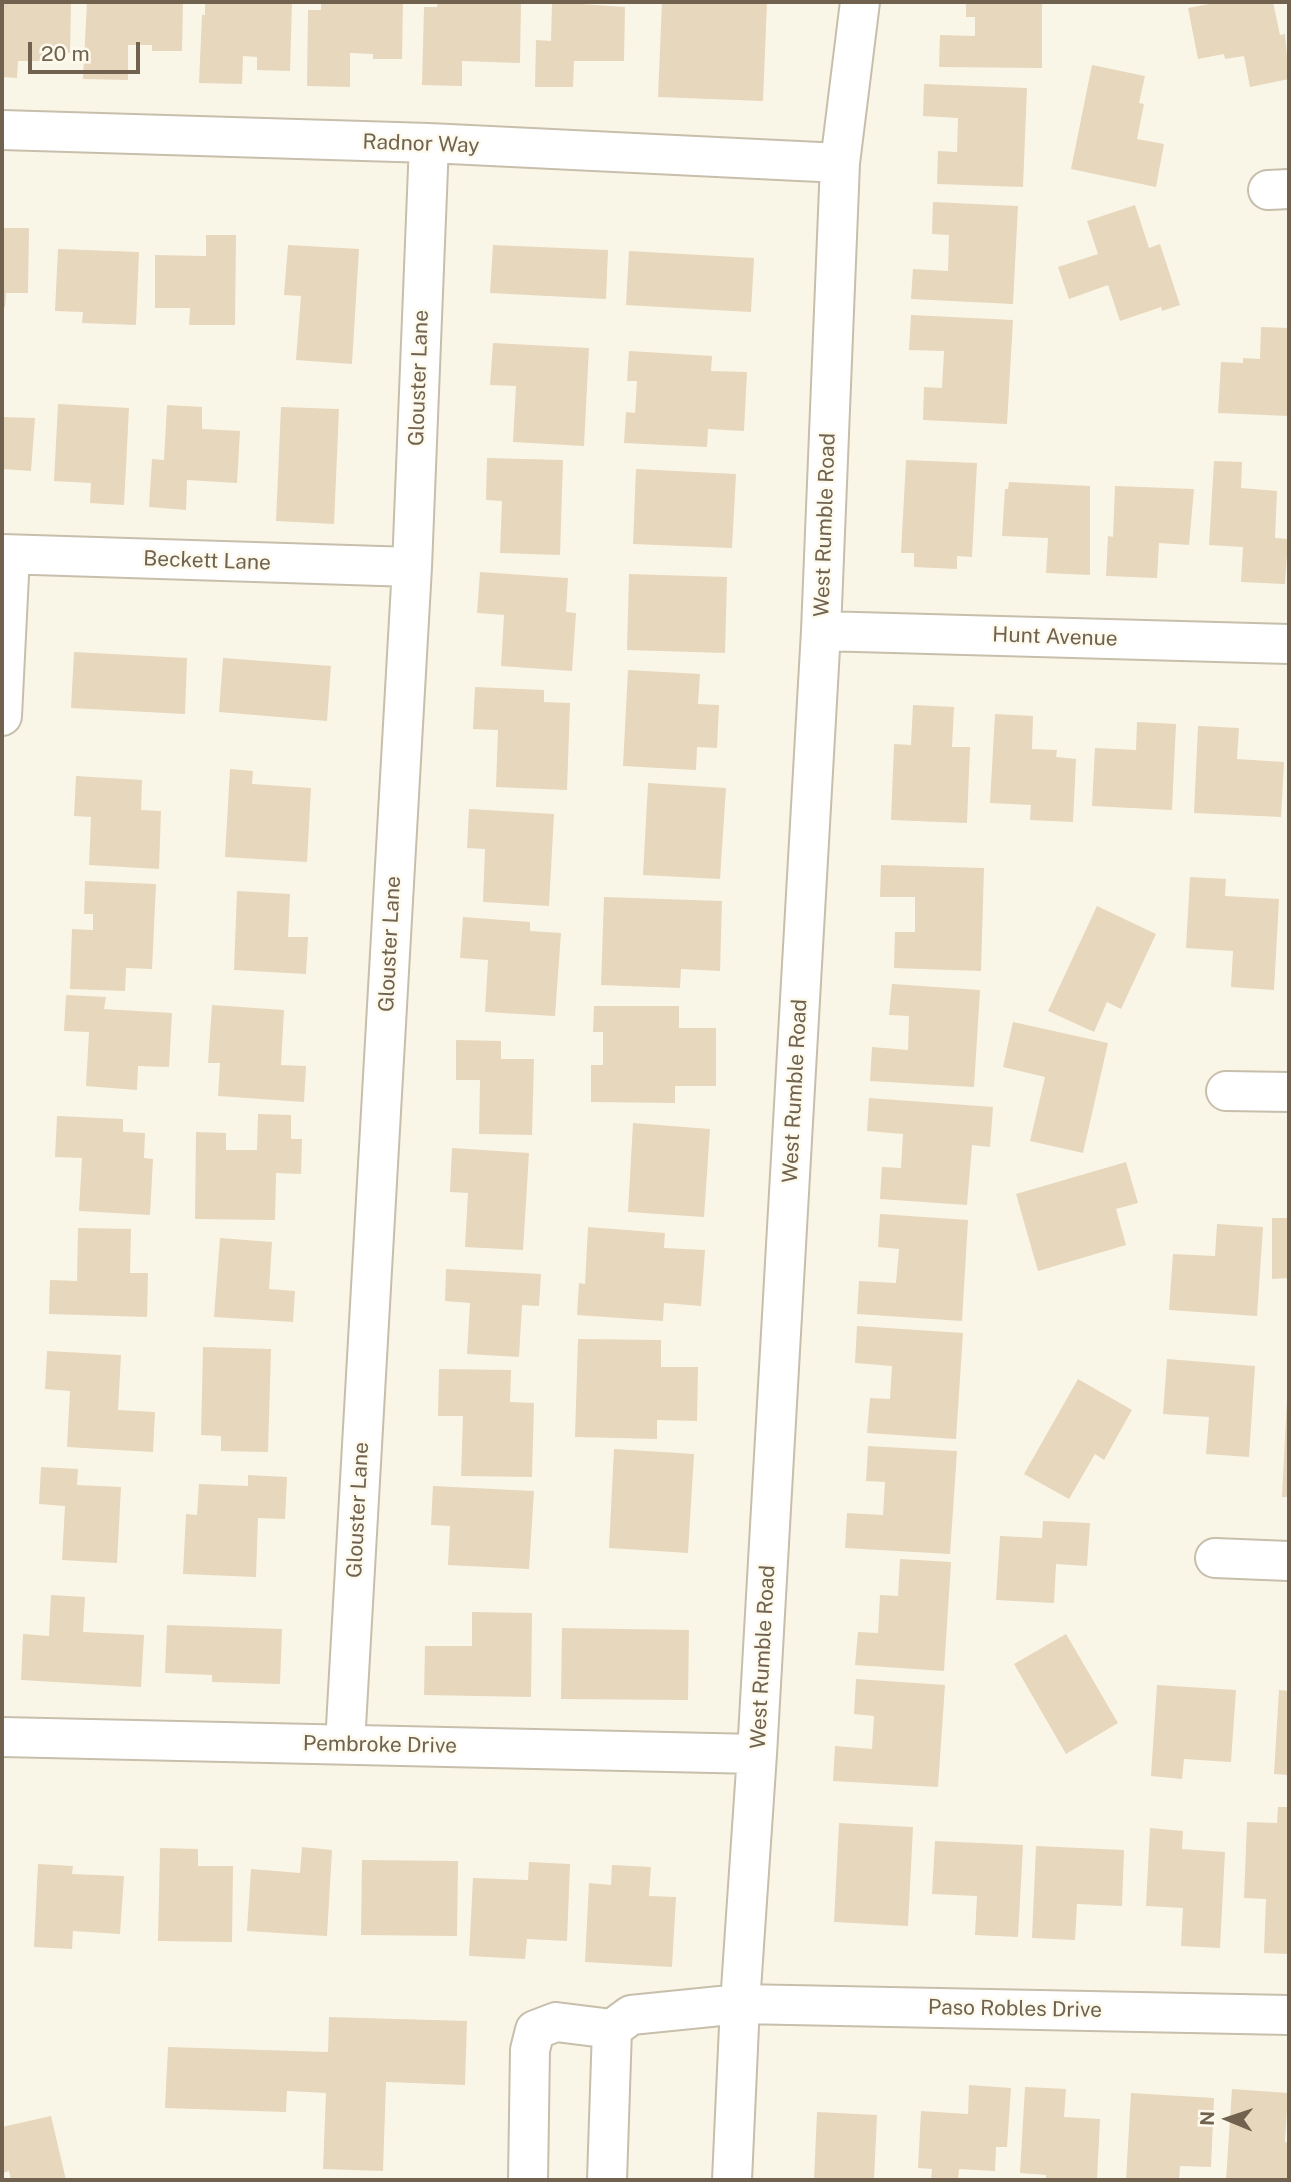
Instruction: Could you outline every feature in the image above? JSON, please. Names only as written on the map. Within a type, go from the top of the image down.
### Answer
[{"type":"street","name":"West Rumble Road","points":[[732,2180],[740,2004],[757,1754],[821,631],[840,163],[860,2]]},
{"type":"street","name":"Radnor Way","points":[[2,130],[429,143],[840,163]]},
{"type":"street","name":"Glouster Lane","points":[[345,1744],[412,567],[429,143]]},
{"type":"street","name":"Beckett Lane","points":[[6,554],[412,567]]},
{"type":"street","points":[[2,716],[6,554]]},
{"type":"street","name":"Hunt Avenue","points":[[821,631],[1289,644]]},
{"type":"street","points":[[1226,1091],[1289,1092]]},
{"type":"street","points":[[1215,1558],[1289,1561]]},
{"type":"street","name":"Pembroke Drive","points":[[2,1737],[757,1754]]},
{"type":"street","name":"Paso Robles Drive","points":[[612,2029],[631,2015],[740,2004],[1289,2015]]},
{"type":"street","points":[[527,2180],[530,2050],[535,2030],[556,2022],[612,2029],[607,2180]]},
{"type":"building","points":[[2,2],[71,2],[70,53],[44,52],[44,61],[18,61],[17,78],[2,77]]},
{"type":"building","points":[[87,2],[183,2],[182,51],[152,51],[152,45],[128,45],[128,80],[83,79]]},
{"type":"building","points":[[205,2],[292,2],[290,71],[257,70],[257,57],[243,56],[242,84],[199,83]]},
{"type":"building","points":[[321,2],[403,2],[402,59],[373,59],[373,54],[350,53],[350,87],[307,86],[308,10],[321,10]]},
{"type":"building","points":[[438,2],[521,2],[520,63],[462,61],[462,86],[422,85],[424,7],[437,7]]},
{"type":"building","points":[[552,2],[625,7],[624,61],[574,61],[573,87],[535,87],[536,40],[551,41]]},
{"type":"building","points":[[662,2],[767,2],[763,101],[658,97]]},
{"type":"building","points":[[966,2],[1042,2],[1042,68],[939,67],[940,35],[975,36],[975,17],[966,17]]},
{"type":"building","points":[[1220,2],[1273,2],[1280,35],[1285,34],[1289,79],[1250,87],[1244,56],[1225,59],[1224,54],[1198,59],[1188,8]]},
{"type":"building","points":[[1092,65],[1145,76],[1139,103],[1144,104],[1137,139],[1164,144],[1156,187],[1071,169]]},
{"type":"building","points":[[924,84],[1027,88],[1023,187],[937,184],[938,151],[957,152],[958,118],[923,116]]},
{"type":"building","points":[[933,202],[1018,206],[1013,304],[911,299],[913,269],[948,271],[949,235],[932,234]]},
{"type":"building","points":[[1135,205],[1149,248],[1160,244],[1180,305],[1162,311],[1161,307],[1120,321],[1108,285],[1069,299],[1058,267],[1098,254],[1087,221]]},
{"type":"building","points":[[2,228],[29,228],[28,293],[6,293],[5,307],[2,307]]},
{"type":"building","points":[[206,235],[236,235],[235,325],[189,325],[190,308],[155,308],[155,255],[206,256]]},
{"type":"building","points":[[288,245],[359,249],[352,364],[296,360],[301,296],[284,295]]},
{"type":"building","points":[[493,245],[608,250],[606,299],[490,293]]},
{"type":"building","points":[[58,249],[139,252],[136,325],[82,323],[83,312],[55,311]]},
{"type":"building","points":[[629,251],[754,258],[751,312],[626,305]]},
{"type":"building","points":[[911,315],[1013,320],[1007,424],[923,420],[924,387],[942,388],[944,351],[909,350]]},
{"type":"building","points":[[1261,327],[1289,328],[1289,416],[1218,413],[1221,362],[1243,363],[1243,358],[1260,359]]},
{"type":"building","points":[[493,343],[589,348],[584,446],[513,442],[516,386],[490,385]]},
{"type":"building","points":[[629,351],[712,356],[711,371],[747,372],[744,431],[708,429],[707,447],[624,443],[626,412],[635,413],[637,381],[627,381]]},
{"type":"building","points":[[58,404],[129,408],[124,505],[90,503],[91,483],[54,481]]},
{"type":"building","points":[[167,405],[202,407],[202,429],[240,431],[237,483],[187,480],[186,510],[149,507],[152,459],[164,460]]},
{"type":"building","points":[[281,407],[339,409],[334,524],[276,521]]},
{"type":"building","points":[[2,417],[35,418],[31,471],[2,469]]},
{"type":"building","points":[[487,458],[563,460],[560,555],[500,553],[502,501],[486,500]]},
{"type":"building","points":[[906,460],[977,463],[972,557],[957,556],[957,569],[914,567],[914,553],[901,553]]},
{"type":"building","points":[[1214,461],[1242,462],[1241,488],[1277,491],[1275,538],[1288,539],[1285,584],[1241,582],[1243,547],[1209,545]]},
{"type":"building","points":[[636,469],[736,474],[732,548],[633,544]]},
{"type":"building","points":[[1009,482],[1090,486],[1090,575],[1046,573],[1048,538],[1002,536],[1005,489],[1008,489]]},
{"type":"building","points":[[1115,486],[1194,489],[1189,545],[1159,543],[1157,578],[1106,576],[1108,536],[1113,537]]},
{"type":"building","points":[[480,572],[568,578],[566,612],[576,613],[572,671],[501,666],[504,615],[477,613]]},
{"type":"building","points":[[629,574],[727,577],[725,653],[627,650]]},
{"type":"building","points":[[74,652],[187,658],[185,714],[71,708]]},
{"type":"building","points":[[223,658],[331,666],[327,721],[219,712]]},
{"type":"building","points":[[628,670],[700,674],[698,704],[719,705],[717,748],[697,747],[696,770],[623,766]]},
{"type":"building","points":[[475,687],[544,690],[544,702],[570,703],[567,790],[496,787],[498,730],[473,729]]},
{"type":"building","points":[[913,705],[954,707],[952,747],[970,747],[967,823],[891,820],[894,744],[911,745]]},
{"type":"building","points":[[995,714],[1033,716],[1032,749],[1057,750],[1056,757],[1076,759],[1073,822],[1030,820],[1031,805],[990,803]]},
{"type":"building","points":[[1137,722],[1176,724],[1172,810],[1092,806],[1095,748],[1136,750]]},
{"type":"building","points":[[1198,726],[1239,728],[1237,759],[1284,762],[1281,817],[1194,813]]},
{"type":"building","points":[[230,769],[253,771],[252,784],[311,788],[307,862],[225,857]]},
{"type":"building","points":[[76,776],[142,780],[141,810],[161,811],[159,869],[89,865],[91,817],[74,816]]},
{"type":"building","points":[[648,783],[726,788],[720,879],[643,875]]},
{"type":"building","points":[[469,809],[554,814],[549,906],[483,902],[485,849],[467,848]]},
{"type":"building","points":[[881,865],[984,868],[981,971],[894,968],[895,932],[915,932],[915,897],[880,897]]},
{"type":"building","points":[[1190,877],[1226,879],[1225,896],[1279,899],[1274,990],[1231,987],[1233,951],[1186,948]]},
{"type":"building","points":[[85,881],[156,884],[152,969],[126,968],[125,991],[70,989],[72,929],[93,930],[93,914],[84,914]]},
{"type":"building","points":[[237,891],[290,894],[288,937],[308,937],[306,974],[234,970]]},
{"type":"building","points":[[604,897],[722,901],[720,971],[681,969],[680,988],[601,985]]},
{"type":"building","points":[[1097,906],[1156,934],[1121,1009],[1107,1002],[1094,1032],[1048,1011]]},
{"type":"building","points":[[463,917],[530,922],[530,931],[561,933],[555,1016],[485,1012],[488,960],[460,958]]},
{"type":"building","points":[[892,984],[980,990],[974,1087],[870,1081],[872,1047],[908,1050],[909,1016],[889,1015]]},
{"type":"building","points":[[66,995],[106,997],[104,1009],[172,1013],[169,1067],[138,1066],[137,1090],[86,1086],[89,1032],[64,1031]]},
{"type":"building","points":[[212,1005],[284,1010],[281,1065],[306,1066],[304,1102],[218,1096],[220,1063],[208,1063]]},
{"type":"building","points":[[594,1006],[679,1006],[679,1028],[716,1028],[716,1086],[675,1086],[675,1103],[591,1102],[591,1065],[603,1065],[603,1032],[593,1032]]},
{"type":"building","points":[[1013,1022],[1108,1043],[1083,1153],[1030,1141],[1045,1077],[1003,1067]]},
{"type":"building","points":[[456,1040],[501,1041],[501,1059],[534,1059],[532,1135],[479,1134],[480,1080],[456,1080]]},
{"type":"building","points":[[869,1098],[993,1107],[990,1147],[972,1145],[967,1205],[880,1199],[882,1167],[901,1168],[903,1134],[867,1131]]},
{"type":"building","points":[[258,1114],[291,1115],[291,1139],[302,1139],[301,1174],[276,1173],[275,1220],[195,1219],[196,1132],[226,1133],[226,1150],[257,1150]]},
{"type":"building","points":[[57,1116],[123,1119],[123,1132],[145,1133],[144,1158],[153,1159],[150,1215],[79,1211],[82,1158],[55,1157]]},
{"type":"building","points":[[633,1123],[710,1129],[704,1217],[628,1212]]},
{"type":"building","points":[[452,1148],[529,1153],[523,1250],[465,1247],[468,1193],[450,1192]]},
{"type":"building","points":[[1126,1162],[1138,1203],[1116,1209],[1126,1245],[1038,1271],[1016,1194]]},
{"type":"building","points":[[880,1214],[968,1220],[962,1321],[857,1314],[859,1281],[896,1283],[899,1249],[878,1247]]},
{"type":"building","points":[[1272,1218],[1289,1218],[1289,1278],[1272,1279]]},
{"type":"building","points":[[1217,1224],[1263,1227],[1257,1316],[1169,1310],[1173,1254],[1215,1256]]},
{"type":"building","points":[[588,1227],[665,1233],[664,1248],[705,1250],[701,1306],[664,1303],[663,1321],[577,1315],[579,1283],[585,1284]]},
{"type":"building","points":[[78,1228],[131,1229],[130,1273],[148,1273],[147,1317],[49,1314],[50,1280],[77,1281]]},
{"type":"building","points":[[220,1238],[272,1242],[269,1289],[295,1291],[293,1322],[214,1317]]},
{"type":"building","points":[[446,1269],[541,1274],[539,1306],[522,1305],[519,1357],[467,1354],[470,1303],[445,1301]]},
{"type":"building","points":[[857,1326],[963,1333],[956,1439],[867,1433],[870,1398],[890,1399],[892,1366],[855,1363]]},
{"type":"building","points":[[578,1339],[661,1340],[661,1367],[698,1367],[697,1421],[657,1420],[657,1439],[575,1437]]},
{"type":"building","points":[[203,1347],[271,1349],[268,1452],[221,1451],[221,1436],[201,1435]]},
{"type":"building","points":[[47,1351],[121,1355],[118,1410],[155,1412],[153,1452],[67,1447],[70,1391],[45,1389]]},
{"type":"building","points":[[1167,1359],[1255,1366],[1249,1457],[1206,1454],[1209,1417],[1163,1414]]},
{"type":"building","points":[[439,1369],[511,1370],[510,1402],[534,1403],[532,1477],[461,1476],[463,1416],[438,1416]]},
{"type":"building","points":[[1078,1379],[1132,1410],[1104,1460],[1095,1454],[1069,1499],[1024,1474]]},
{"type":"building","points":[[1287,1398],[1289,1497],[1282,1497]]},
{"type":"building","points":[[868,1446],[957,1451],[950,1554],[845,1548],[847,1513],[883,1515],[885,1482],[866,1481]]},
{"type":"building","points":[[614,1449],[694,1454],[688,1553],[609,1548]]},
{"type":"building","points":[[41,1467],[78,1469],[77,1485],[121,1487],[117,1563],[62,1560],[65,1506],[39,1504]]},
{"type":"building","points":[[248,1475],[287,1477],[285,1519],[258,1518],[256,1577],[183,1574],[186,1514],[197,1515],[199,1484],[248,1486]]},
{"type":"building","points":[[433,1486],[534,1491],[529,1569],[448,1565],[450,1526],[431,1525]]},
{"type":"building","points":[[1043,1521],[1090,1523],[1087,1566],[1056,1564],[1054,1603],[996,1600],[1000,1536],[1042,1538]]},
{"type":"building","points":[[900,1559],[951,1562],[944,1671],[855,1665],[858,1632],[878,1633],[880,1595],[898,1596]]},
{"type":"building","points":[[51,1595],[85,1597],[83,1632],[144,1635],[141,1687],[21,1680],[23,1634],[49,1636]]},
{"type":"building","points":[[472,1612],[532,1613],[531,1697],[424,1695],[425,1646],[472,1646]]},
{"type":"building","points":[[167,1625],[282,1629],[280,1684],[212,1682],[212,1675],[165,1673]]},
{"type":"building","points":[[562,1628],[689,1630],[688,1700],[561,1699]]},
{"type":"building","points":[[1066,1634],[1118,1723],[1066,1754],[1014,1664]]},
{"type":"building","points":[[856,1679],[945,1685],[938,1787],[833,1781],[835,1746],[872,1749],[874,1716],[854,1714]]},
{"type":"building","points":[[1157,1685],[1236,1690],[1231,1762],[1184,1759],[1182,1779],[1151,1776]]},
{"type":"building","points":[[1279,1690],[1289,1691],[1289,1775],[1274,1774]]},
{"type":"building","points":[[1278,1807],[1289,1807],[1289,1954],[1264,1953],[1266,1899],[1244,1898],[1247,1822],[1277,1823]]},
{"type":"building","points":[[839,1823],[913,1827],[908,1926],[834,1922]]},
{"type":"building","points":[[1150,1828],[1183,1831],[1182,1849],[1225,1852],[1220,1948],[1181,1946],[1183,1908],[1146,1906]]},
{"type":"building","points":[[935,1841],[1023,1845],[1018,1937],[975,1935],[977,1896],[932,1894]]},
{"type":"building","points":[[1036,1846],[1124,1850],[1122,1906],[1077,1904],[1075,1940],[1032,1938]]},
{"type":"building","points":[[302,1847],[332,1850],[327,1936],[247,1931],[251,1869],[300,1873]]},
{"type":"building","points":[[160,1848],[198,1849],[198,1866],[233,1866],[232,1942],[158,1941]]},
{"type":"building","points":[[362,1860],[458,1861],[457,1936],[361,1935]]},
{"type":"building","points":[[529,1862],[570,1864],[567,1941],[527,1939],[525,1959],[469,1956],[473,1878],[528,1880]]},
{"type":"building","points":[[38,1864],[73,1866],[72,1874],[124,1876],[120,1934],[73,1931],[72,1949],[34,1947]]},
{"type":"building","points":[[612,1865],[651,1867],[649,1896],[676,1897],[672,1967],[585,1962],[589,1883],[611,1885]]},
{"type":"building","points":[[329,2017],[467,2021],[465,2085],[386,2082],[383,2171],[323,2169],[326,2093],[287,2091],[286,2112],[165,2108],[168,2047],[328,2052]]},
{"type":"building","points":[[969,2085],[1011,2088],[1007,2147],[996,2147],[995,2171],[959,2169],[958,2180],[931,2180],[932,2169],[918,2168],[921,2111],[968,2114]]},
{"type":"building","points":[[1025,2087],[1066,2089],[1064,2117],[1100,2119],[1097,2180],[1046,2180],[1046,2175],[1020,2173]]},
{"type":"building","points":[[1232,2089],[1288,2093],[1285,2142],[1289,2143],[1289,2180],[1226,2180]]},
{"type":"building","points":[[1131,2093],[1214,2098],[1211,2167],[1180,2166],[1179,2180],[1126,2180]]},
{"type":"building","points":[[817,2112],[877,2115],[874,2180],[814,2180]]},
{"type":"building","points":[[51,2116],[66,2180],[11,2180],[9,2171],[2,2173],[2,2127]]}]
